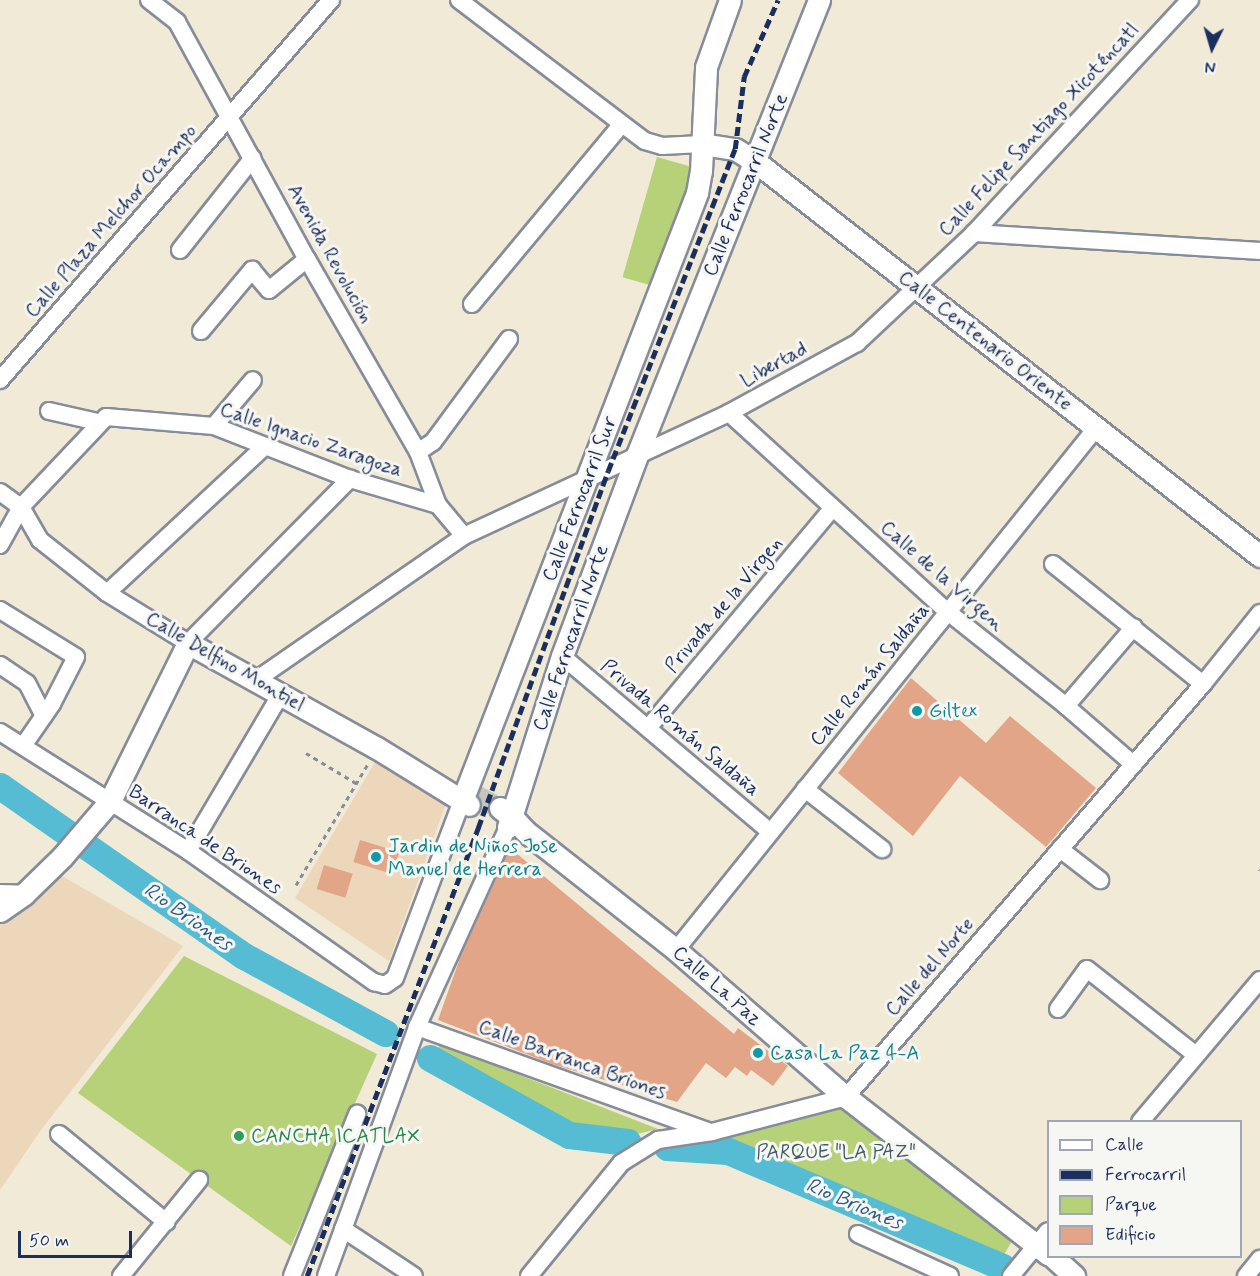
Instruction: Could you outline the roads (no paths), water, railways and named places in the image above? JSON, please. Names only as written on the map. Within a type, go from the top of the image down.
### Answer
[{"type":"main road","name":"Calle Ferrocarril Sur","points":[[465,797],[697,194],[702,144],[705,67],[730,0]]},
{"type":"main road","name":"Calle Ferrocarril Norte","points":[[508,820],[562,656],[637,455],[819,0]]},
{"type":"main road","name":"Calle Centenario Oriente","points":[[702,144],[735,149],[756,162],[1260,556]]},
{"type":"main road","name":"Calle Delfino Montiel","points":[[188,644],[465,797]]},
{"type":"main road","points":[[0,911],[24,894],[62,857],[110,801],[188,644]]},
{"type":"main road","name":"Calle La Paz","points":[[508,820],[676,950],[846,1097],[1047,1246]]},
{"type":"main road","name":"Calle La Paz","points":[[1058,1258],[1074,1276]]},
{"type":"street","name":"Avenida Revolución","points":[[149,0],[177,22],[307,259],[418,452],[438,505],[464,536]]},
{"type":"street","name":"Calle Plaza Melchor Ocampo","points":[[0,380],[331,0]]},
{"type":"street","points":[[459,0],[645,141],[662,146],[702,144]]},
{"type":"street","name":"Calle Felipe Santiago Xicoténcatl","points":[[916,287],[974,233],[1190,0]]},
{"type":"street","points":[[472,304],[622,124]]},
{"type":"street","points":[[180,250],[253,158]]},
{"type":"street","points":[[974,233],[1260,251]]},
{"type":"street","points":[[201,331],[252,270],[269,290],[307,259]]},
{"type":"street","name":"Libertad","points":[[637,455],[729,414],[857,343],[916,287]]},
{"type":"street","points":[[418,452],[433,442],[509,339]]},
{"type":"street","points":[[214,426],[253,380]]},
{"type":"street","name":"Calle Ignacio Zaragoza","points":[[49,411],[98,422],[106,417],[214,426],[350,479],[438,505]]},
{"type":"street","name":"Calle de la Virgen","points":[[729,414],[948,612],[1066,706],[1133,764]]},
{"type":"street","points":[[0,545],[21,507],[98,422]]},
{"type":"street","name":"Calle Román Saldaña","points":[[676,950],[1097,427]]},
{"type":"street","points":[[107,594],[265,446]]},
{"type":"street","points":[[256,680],[464,536],[587,481],[637,455]]},
{"type":"street","points":[[188,644],[350,479]]},
{"type":"street","name":"Calle Delfino Montiel","points":[[0,492],[21,507],[40,540],[107,594],[188,644]]},
{"type":"street","name":"Privada de la Virgen","points":[[648,728],[832,509]]},
{"type":"street","points":[[1053,564],[1203,684]]},
{"type":"street","points":[[0,610],[75,657],[44,716],[23,747]]},
{"type":"street","name":"Calle del Norte","points":[[846,1097],[1203,684],[1260,613]]},
{"type":"street","points":[[1066,706],[1134,627]]},
{"type":"street","name":"Privada Román Saldaña","points":[[562,656],[770,832]]},
{"type":"street","points":[[0,665],[27,682],[44,716]]},
{"type":"street","points":[[188,851],[281,694]]},
{"type":"street","name":"Barranca de Briones","points":[[0,732],[188,851],[374,982],[385,985]]},
{"type":"street","points":[[805,789],[882,849]]},
{"type":"street","name":"Calle Ferrocarril Sur","points":[[385,985],[395,978],[465,797]]},
{"type":"street","name":"Calle Ferrocarril Norte","points":[[326,1276],[417,1027],[508,820]]},
{"type":"street","points":[[1060,849],[1100,880]]},
{"type":"street","points":[[0,893],[24,894]]},
{"type":"street","points":[[1058,1009],[1087,969],[1196,1055]]},
{"type":"street","points":[[1142,1120],[1260,980]]},
{"type":"street","name":"Calle Barranca Briones","points":[[417,1027],[712,1132]]},
{"type":"street","points":[[529,1276],[621,1163],[658,1140],[712,1132],[846,1097]]},
{"type":"street","points":[[292,1276],[357,1114]]},
{"type":"street","points":[[59,1134],[166,1222]]},
{"type":"street","points":[[121,1276],[199,1179]]},
{"type":"street","points":[[344,1229],[414,1276]]},
{"type":"street","points":[[858,1234],[950,1276]]},
{"type":"street","points":[[1011,1276],[1047,1246]]},
{"type":"street","points":[[1246,1276],[1260,1259]]},
{"type":"waterway","name":"Rio Briones","points":[[0,786],[244,956],[385,1033]]},
{"type":"waterway","name":"Rio Briones","points":[[430,1058],[569,1135],[628,1142]]},
{"type":"waterway","name":"Rio Briones","points":[[667,1147],[728,1151],[1003,1267]]},
{"type":"tunnel","points":[[474,794],[500,808]]},
{"type":"railway","points":[[307,1276],[478,828],[608,471],[735,149],[744,77],[778,0]]},
{"type":"place","name":"Giltex","points":[[917,711]]},
{"type":"place","name":"Jardin de Niños Jose Manuel de Herrera","points":[[376,857]]},
{"type":"place","name":"Casa La Paz 4-A","points":[[758,1053]]},
{"type":"place","name":"CANCHA ICATLAX","points":[[239,1136]]},
{"type":"park label","name":"PARQUE \"LA PAZ\"","points":[[836,1152]]}]
